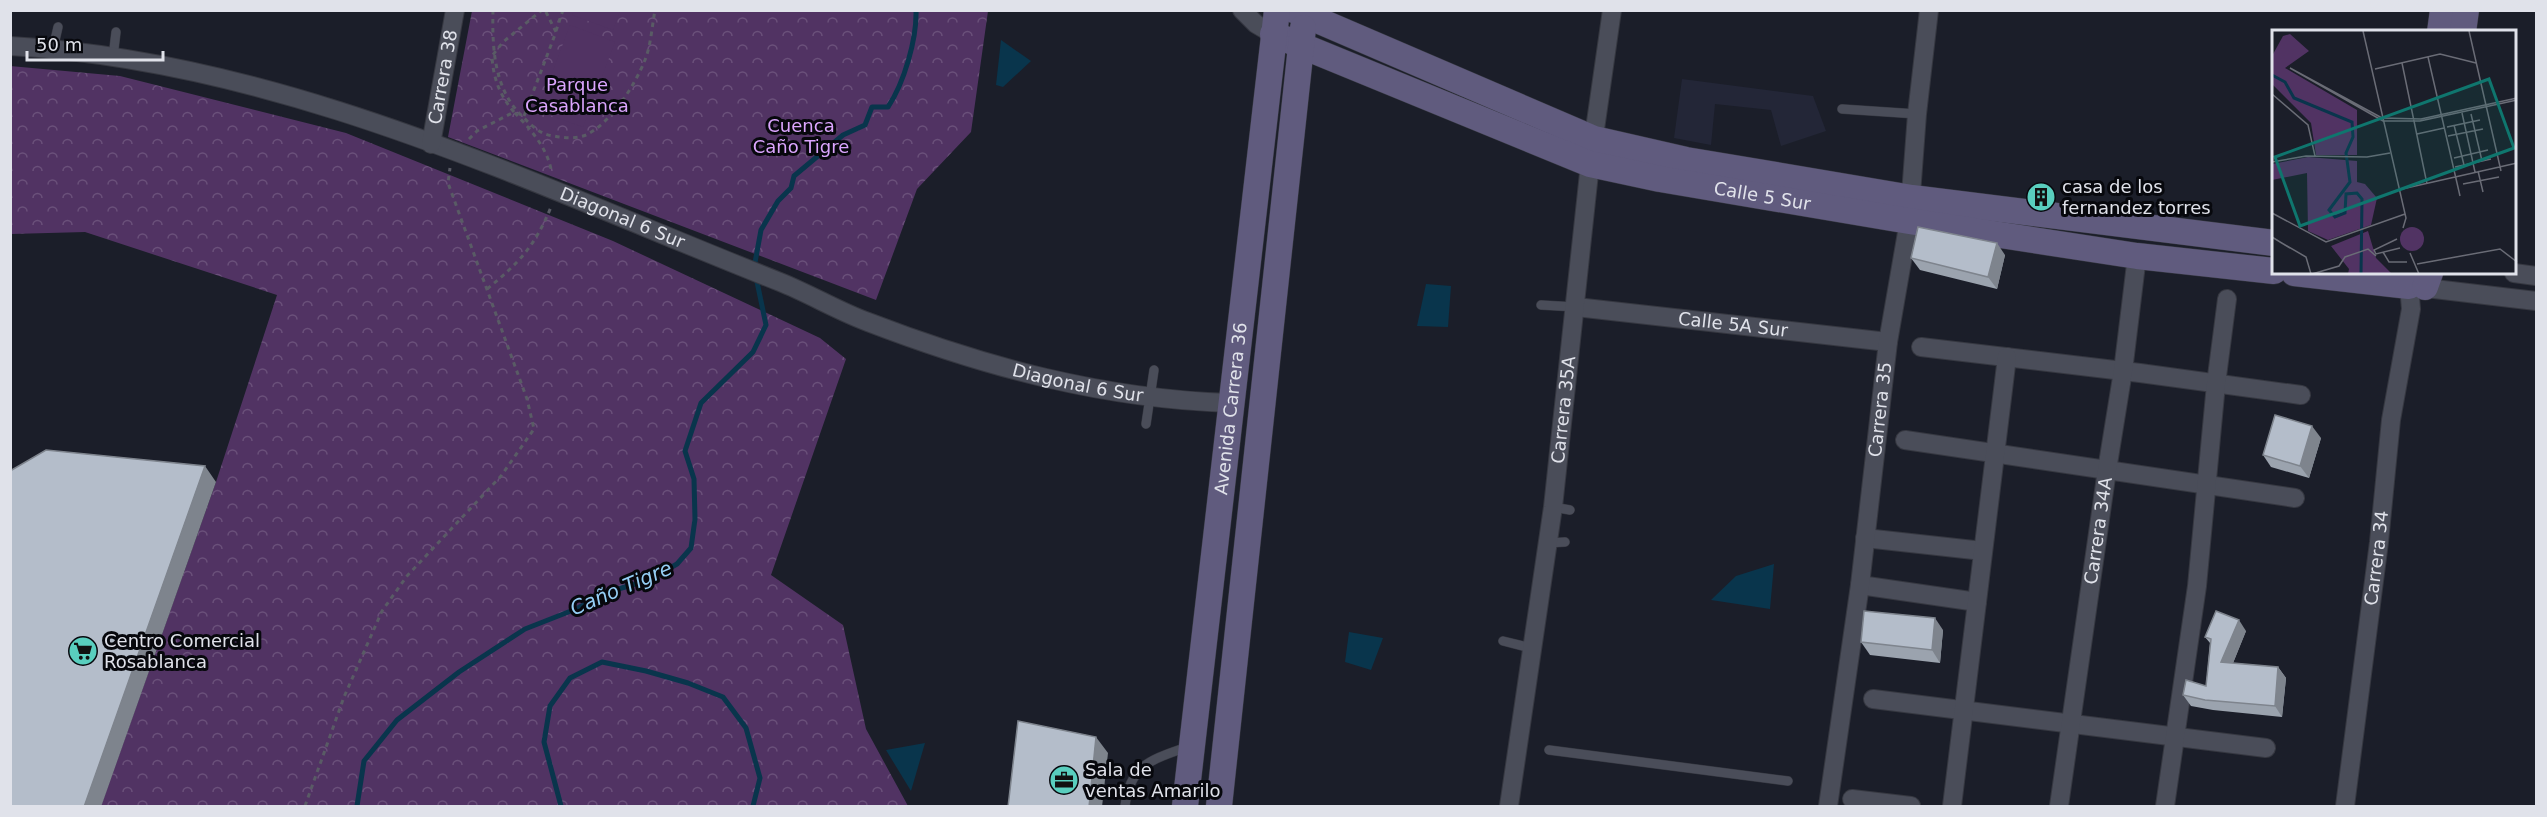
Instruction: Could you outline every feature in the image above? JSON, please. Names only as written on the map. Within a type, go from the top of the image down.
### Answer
[{"type":"street","name":"Carrera 38","points":[[431,144],[455,10]]},
{"type":"street","points":[[1242,10],[1256,24],[1274,22]]},
{"type":"street","name":"Carrera 35A","points":[[1509,807],[1531,648],[1557,543],[1590,164],[1612,10]]},
{"type":"street","name":"Carrera 35","points":[[1828,807],[1860,585],[1888,342],[1910,210],[1917,114],[1929,10]]},
{"type":"street","points":[[2440,30],[2443,10]]},
{"type":"street","points":[[2463,30],[2466,10]]},
{"type":"street","name":"Calle 5 Sur","points":[[1301,12],[1594,139],[1910,210],[2137,256],[2272,271]]},
{"type":"street","name":"Avenida Carrera 36","points":[[1219,807],[1300,45],[1301,12]]},
{"type":"street","name":"Calle 5 Sur","points":[[1274,22],[1300,45],[1590,164],[1660,179],[1910,210],[2272,243]]},
{"type":"street","name":"Avenida Carrera 36","points":[[1185,807],[1274,22]]},
{"type":"street","name":"Diagonal 6 Sur","points":[[10,46],[53,49],[175,67],[330,107],[557,193],[785,284],[866,322],[965,358],[1070,384],[1150,397],[1230,403]]},
{"type":"street","name":"Carrera 34A","points":[[2059,807],[2106,470],[2123,371],[2137,256]]},
{"type":"street","points":[[2517,273],[2536,276]]},
{"type":"street","points":[[2303,274],[2536,301]]},
{"type":"street","name":"Carrera 34","points":[[2345,807],[2379,542],[2391,420],[2417,286]]},
{"type":"street","points":[[2165,807],[2197,586],[2216,384],[2227,299]]},
{"type":"street","name":"Calle 5A Sur","points":[[1576,307],[1888,342]]},
{"type":"street","points":[[1921,347],[2301,395]]},
{"type":"street","points":[[1952,807],[2007,357]]},
{"type":"street","points":[[1905,440],[2295,498]]},
{"type":"street","points":[[1865,538],[1983,551]]},
{"type":"street","points":[[1860,585],[1977,602]]},
{"type":"street","points":[[1873,699],[2266,748]]},
{"type":"street","points":[[1852,799],[1911,807]]},
{"type":"lane","points":[[53,49],[58,27]]},
{"type":"lane","points":[[113,57],[116,32]]},
{"type":"lane","points":[[1842,110],[1917,114]]},
{"type":"lane","points":[[1541,305],[1576,307]]},
{"type":"lane","points":[[1146,424],[1154,370]]},
{"type":"lane","points":[[1503,641],[1531,648]]},
{"type":"lane","points":[[1125,807],[1132,777],[1152,760],[1192,745]]},
{"type":"lane","points":[[1549,750],[1788,781]]},
{"type":"path","points":[[487,289],[513,268],[540,234],[557,193],[549,160],[536,136],[509,101],[491,42],[492,10]]},
{"type":"path","points":[[556,32],[543,10],[503,42],[494,54],[493,70],[504,100],[522,119],[547,135],[567,138],[585,135],[613,114],[645,60],[655,10]]},
{"type":"path","points":[[522,119],[563,10]]},
{"type":"path","points":[[305,807],[344,697],[382,611],[407,576],[501,476],[534,429],[527,399],[448,183],[453,152],[477,131],[514,112]]},
{"type":"shaded area","points":[[1001,40],[1031,61],[1003,87],[996,85]]},
{"type":"shaded area","points":[[1682,79],[1813,96],[1826,131],[1781,146],[1771,110],[1715,104],[1711,145],[1674,138]]},
{"type":"shaded area","points":[[1426,284],[1451,286],[1448,327],[1417,326]]},
{"type":"shaded area","points":[[1774,564],[1770,609],[1711,600],[1736,576]]},
{"type":"shaded area","points":[[1349,632],[1383,638],[1371,670],[1345,662]]},
{"type":"shaded area","points":[[925,743],[911,791],[886,750]]},
{"type":"green space","points":[[574,10],[620,11],[613,30],[572,15]]},
{"type":"green space","name":"Cuenca Caño Tigre","points":[[472,11],[988,11],[971,132],[917,189],[876,300],[448,137]]},
{"type":"green space","name":"Parque Casablanca","points":[[570,25],[615,42],[583,127],[538,111]]},
{"type":"green space","points":[[10,66],[120,76],[346,133],[613,241],[820,338],[846,359],[771,575],[843,625],[866,729],[908,806],[101,806],[216,482],[277,295],[85,232],[11,234]]},
{"type":"building","points":[[1918,227],[1997,243],[1988,277],[1911,258]]},
{"type":"building","points":[[2275,415],[2312,426],[2300,466],[2263,455]]},
{"type":"building","name":"Centro Comercial Rosablanca","points":[[46,450],[205,466],[84,807],[10,807],[10,471]]},
{"type":"building","points":[[1864,611],[1935,618],[1932,650],[1861,642]]},
{"type":"building","points":[[2216,611],[2239,620],[2221,662],[2278,667],[2275,706],[2205,700],[2183,695],[2186,680],[2206,686],[2211,639],[2205,637]]},
{"type":"building","name":"Sala de ventas Amarilo","points":[[1018,721],[1096,737],[1089,807],[1008,807]]},
{"type":"waterway","name":"Caño Tigre","points":[[754,268],[761,230],[778,201],[791,188],[794,176],[843,135],[865,125],[872,107],[888,107],[899,86],[908,60],[916,22],[916,10]]},
{"type":"waterway","name":"Caño Tigre","points":[[357,806],[364,761],[397,720],[459,672],[525,629],[576,609],[608,592],[649,580],[677,564],[691,548],[695,519],[694,479],[685,451],[701,403],[753,352],[766,325],[756,277]]},
{"type":"waterway","name":"Caño Tigre","points":[[561,806],[544,742],[550,706],[570,678],[602,662],[688,683],[723,697],[746,728],[760,778],[753,806]]},
{"type":"place","name":"casa de los fernandez torres","points":[[2041,197]]},
{"type":"place","name":"Centro Comercial Rosablanca","points":[[83,651]]},
{"type":"place","name":"Sala de ventas Amarilo","points":[[1064,780]]}]
